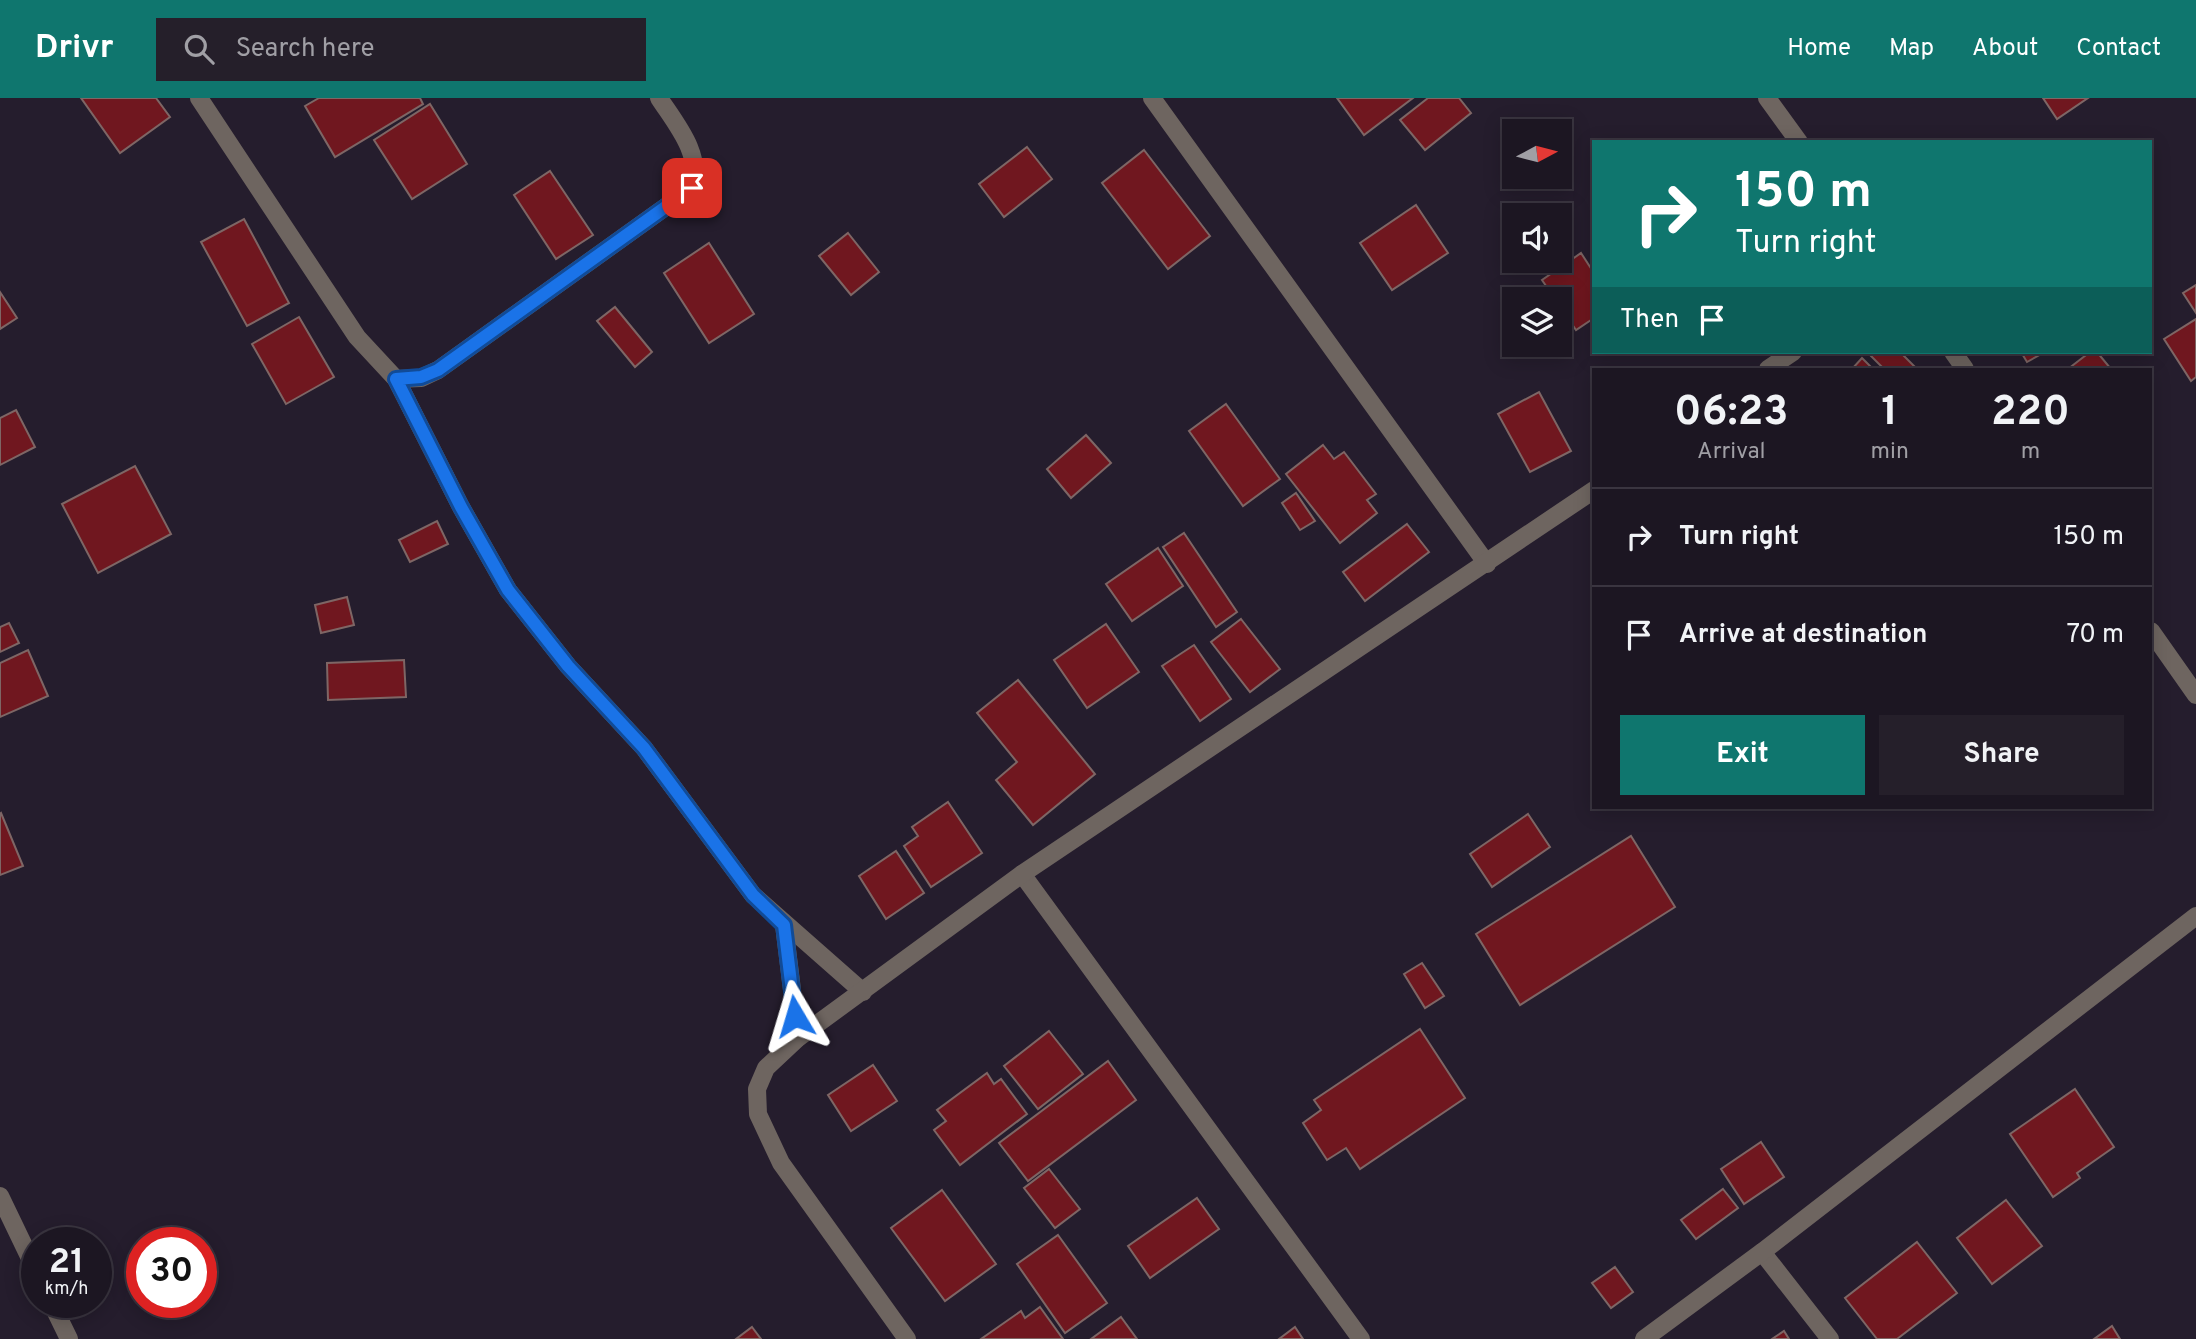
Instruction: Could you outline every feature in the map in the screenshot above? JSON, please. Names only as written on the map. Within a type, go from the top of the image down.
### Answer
[{"type":"street","points":[[199,98],[357,337],[396,379],[461,507],[508,590],[568,666],[644,748],[753,895],[863,992]]},
{"type":"street","points":[[396,379],[421,377],[438,370],[692,188],[694,163],[687,142],[659,98]]},
{"type":"street","points":[[1152,98],[1487,564]]},
{"type":"street","points":[[1767,98],[1798,140]]},
{"type":"street","points":[[1769,368],[1790,354]]},
{"type":"street","points":[[1954,354],[1964,368]]},
{"type":"street","points":[[906,1339],[781,1163],[758,1114],[757,1089],[766,1068],[798,1038],[1022,874],[1592,491]]},
{"type":"street","points":[[2152,632],[2196,695]]},
{"type":"street","points":[[1022,874],[1360,1339]]},
{"type":"street","points":[[1644,1339],[1762,1252],[2196,916]]},
{"type":"street","points":[[784,925],[798,1038]]},
{"type":"street","points":[[0,1196],[21,1240]]},
{"type":"street","points":[[1762,1252],[1830,1339]]},
{"type":"street","points":[[59,1318],[69,1339]]},
{"type":"building","points":[[81,98],[156,98],[170,117],[120,153]]},
{"type":"building","points":[[319,98],[420,98],[423,104],[335,157],[305,106]]},
{"type":"building","points":[[1337,98],[1413,98],[1364,135]]},
{"type":"building","points":[[1428,98],[1459,98],[1471,113],[1425,150],[1400,120]]},
{"type":"building","points":[[2043,98],[2088,98],[2057,119]]},
{"type":"building","points":[[430,104],[467,164],[412,199],[374,140]]},
{"type":"building","points":[[1027,147],[1052,179],[1004,217],[979,184]]},
{"type":"building","points":[[1144,150],[1210,236],[1168,269],[1102,183]]},
{"type":"building","points":[[550,171],[593,235],[556,259],[514,195]]},
{"type":"building","points":[[1416,205],[1448,253],[1392,290],[1360,243]]},
{"type":"building","points":[[244,219],[289,303],[247,326],[201,242]]},
{"type":"building","points":[[848,233],[879,272],[851,295],[819,256]]},
{"type":"building","points":[[709,243],[754,314],[709,343],[664,273]]},
{"type":"building","points":[[1581,253],[1592,270],[1592,319],[1576,330],[1572,324],[1572,287],[1547,287],[1542,280],[1552,273],[1572,273],[1572,259]]},
{"type":"building","points":[[2196,285],[2196,313],[2183,293]]},
{"type":"building","points":[[0,292],[17,318],[0,329]]},
{"type":"building","points":[[615,307],[652,352],[635,367],[597,321]]},
{"type":"building","points":[[299,317],[334,377],[286,404],[252,344]]},
{"type":"building","points":[[2196,319],[2196,377],[2191,381],[2164,339]]},
{"type":"building","points":[[1869,354],[1902,354],[1916,368],[1883,368]]},
{"type":"building","points":[[2022,354],[2041,354],[2027,362]]},
{"type":"building","points":[[2087,354],[2099,354],[2110,368],[2069,368]]},
{"type":"building","points":[[1862,358],[1872,368],[1853,368]]},
{"type":"building","points":[[1539,392],[1571,451],[1530,472],[1498,414]]},
{"type":"building","points":[[1226,404],[1280,479],[1243,506],[1189,431]]},
{"type":"building","points":[[16,410],[35,447],[0,465],[0,418]]},
{"type":"building","points":[[1086,435],[1111,463],[1071,498],[1047,469]]},
{"type":"building","points":[[1323,445],[1334,459],[1344,452],[1376,494],[1367,500],[1377,513],[1340,543],[1286,474]]},
{"type":"building","points":[[135,466],[171,534],[98,573],[62,504]]},
{"type":"building","points":[[1296,493],[1315,521],[1300,530],[1282,503]]},
{"type":"building","points":[[437,521],[448,544],[410,562],[399,540]]},
{"type":"building","points":[[1407,524],[1429,552],[1365,601],[1343,572]]},
{"type":"building","points":[[1184,533],[1237,612],[1216,627],[1163,547]]},
{"type":"building","points":[[1158,548],[1183,586],[1132,621],[1106,584]]},
{"type":"building","points":[[347,597],[354,625],[321,633],[315,605]]},
{"type":"building","points":[[1241,619],[1280,669],[1250,692],[1211,642]]},
{"type":"building","points":[[9,623],[19,643],[0,652],[0,627]]},
{"type":"building","points":[[1106,624],[1139,672],[1087,708],[1054,660]]},
{"type":"building","points":[[1194,645],[1231,699],[1200,721],[1162,666]]},
{"type":"building","points":[[28,650],[48,696],[0,717],[0,663]]},
{"type":"building","points":[[404,660],[406,697],[328,700],[327,663]]},
{"type":"building","points":[[1018,680],[1095,774],[1033,825],[996,780],[1017,762],[977,713]]},
{"type":"building","points":[[948,802],[982,853],[931,887],[904,846],[918,836],[912,827]]},
{"type":"building","points":[[0,814],[23,866],[0,875]]},
{"type":"building","points":[[1528,814],[1550,847],[1492,887],[1470,854]]},
{"type":"building","points":[[1631,836],[1675,907],[1520,1005],[1476,934]]},
{"type":"building","points":[[896,851],[924,893],[886,919],[859,876]]},
{"type":"building","points":[[1422,963],[1444,996],[1425,1008],[1404,974]]},
{"type":"building","points":[[1420,1029],[1465,1098],[1360,1169],[1346,1148],[1327,1160],[1303,1123],[1321,1110],[1314,1100]]},
{"type":"building","points":[[1049,1031],[1083,1074],[1038,1109],[1004,1066]]},
{"type":"building","points":[[1108,1061],[1136,1100],[1028,1181],[999,1143]]},
{"type":"building","points":[[873,1065],[897,1101],[851,1131],[828,1095]]},
{"type":"building","points":[[987,1073],[994,1084],[1001,1079],[1027,1114],[960,1165],[934,1130],[946,1121],[937,1110]]},
{"type":"building","points":[[2075,1089],[2114,1147],[2077,1173],[2080,1178],[2053,1197],[2010,1134]]},
{"type":"building","points":[[1761,1142],[1784,1177],[1744,1204],[1721,1169]]},
{"type":"building","points":[[1049,1169],[1080,1209],[1055,1228],[1024,1188]]},
{"type":"building","points":[[1723,1189],[1738,1208],[1696,1239],[1681,1220]]},
{"type":"building","points":[[942,1190],[996,1264],[945,1301],[891,1228]]},
{"type":"building","points":[[1197,1198],[1219,1229],[1150,1278],[1128,1246]]},
{"type":"building","points":[[2006,1200],[2042,1246],[1992,1284],[1957,1238]]},
{"type":"building","points":[[1058,1235],[1107,1303],[1065,1333],[1017,1264]]},
{"type":"building","points":[[1917,1242],[1957,1293],[1897,1339],[1877,1339],[1845,1298]]},
{"type":"building","points":[[1615,1267],[1633,1292],[1611,1308],[1592,1283]]},
{"type":"building","points":[[1040,1307],[1063,1339],[981,1339],[1021,1311],[1025,1318]]},
{"type":"building","points":[[1121,1317],[1137,1339],[1091,1339]]},
{"type":"building","points":[[2112,1326],[2120,1339],[2094,1339]]},
{"type":"building","points":[[752,1327],[761,1339],[736,1339]]},
{"type":"building","points":[[1295,1327],[1303,1339],[1279,1339]]},
{"type":"building","points":[[1784,1331],[1789,1339],[1772,1339]]},
{"type":"route","points":[[692,188],[438,370],[408,380],[396,379],[461,507],[508,590],[568,666],[644,748],[753,895],[784,925],[795,1016]]}]
